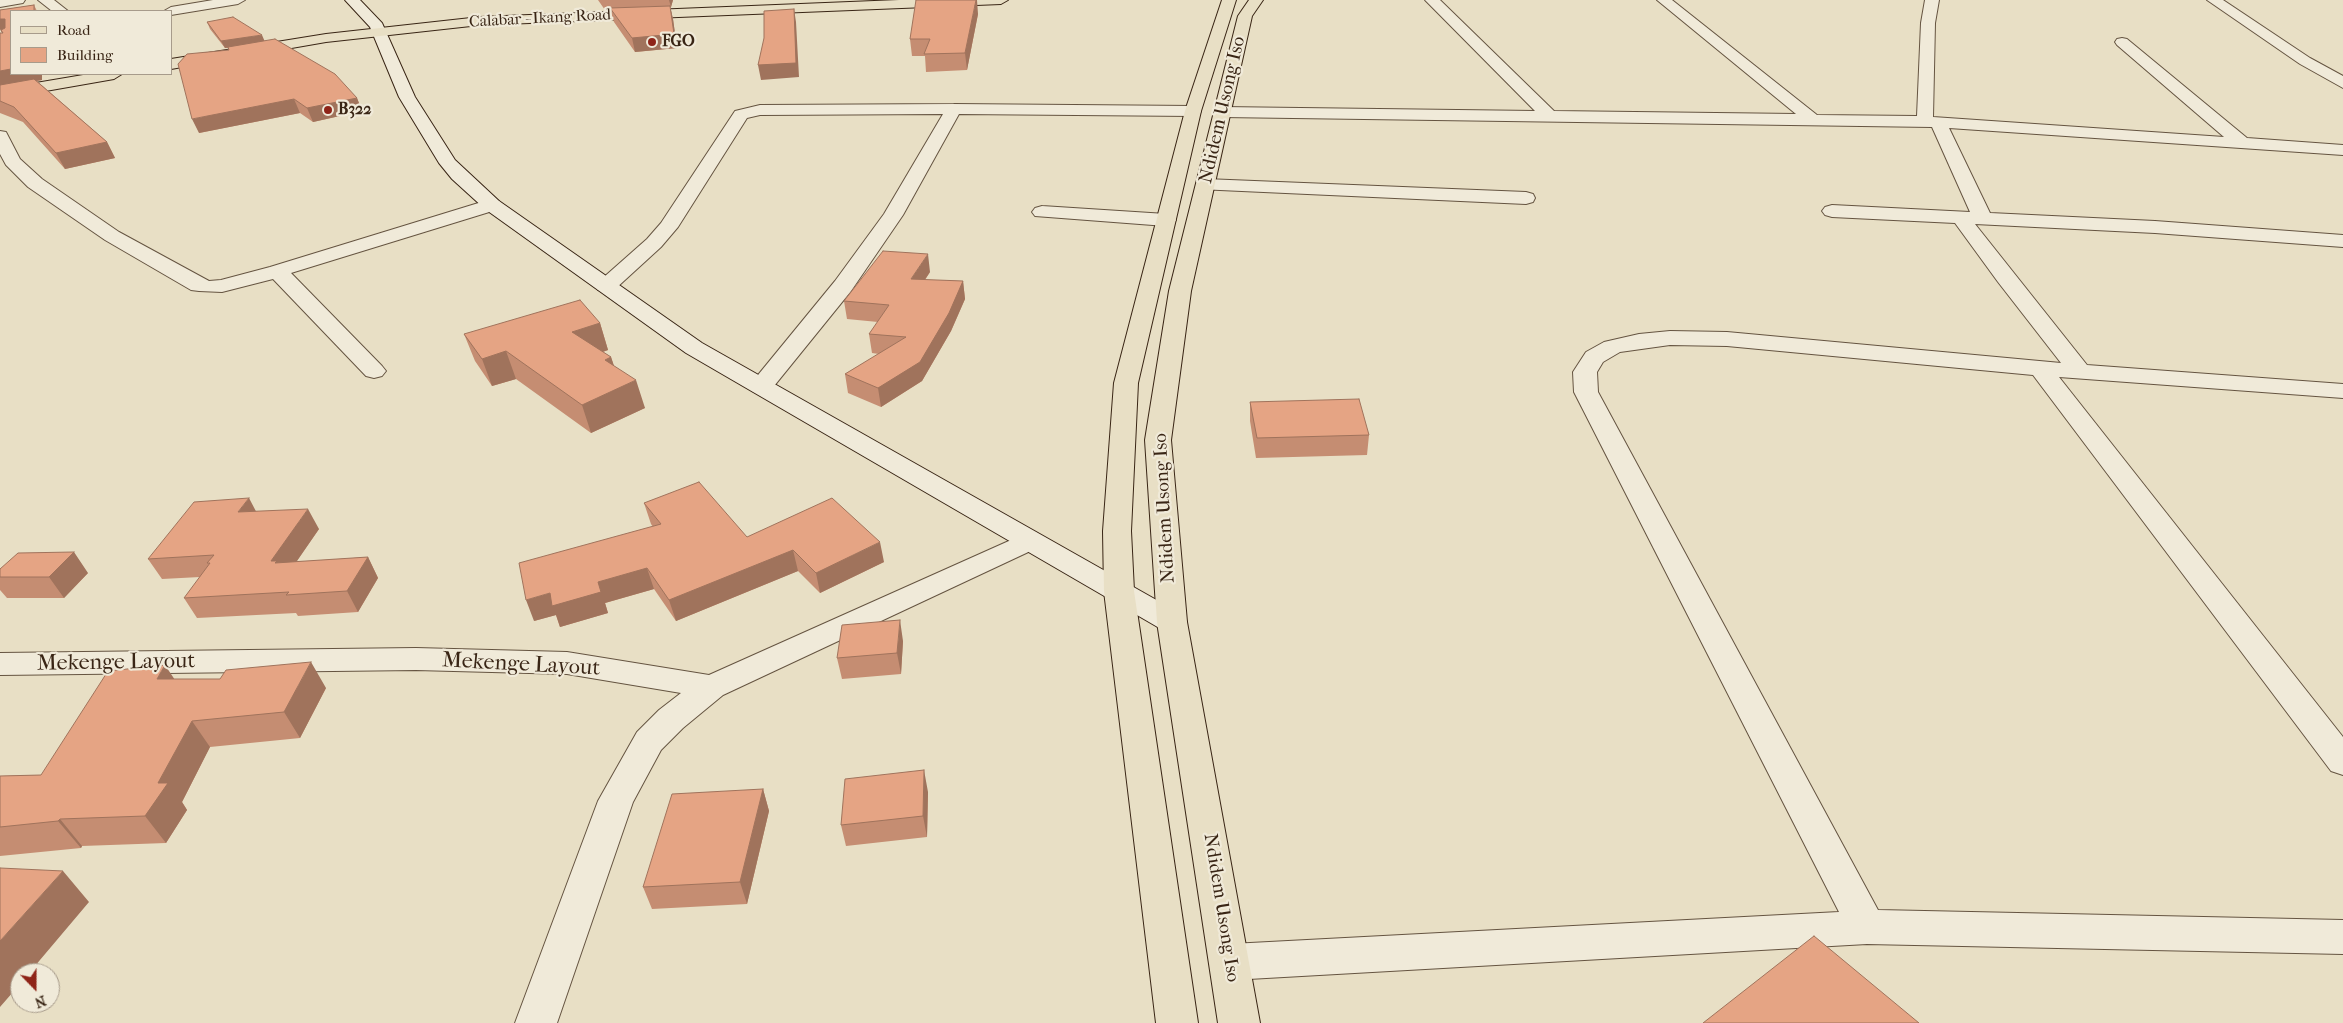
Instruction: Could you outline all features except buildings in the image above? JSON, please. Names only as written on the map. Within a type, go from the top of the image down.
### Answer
[{"type":"main road","name":"Calabar - Ikang Road","points":[[172,58],[378,29],[534,12],[825,0]]},
{"type":"main road","name":"Calabar - Ikang Road","points":[[172,64],[378,29],[480,21],[587,15],[1001,0]]},
{"type":"main road","name":"Ndidem Usong Iso","points":[[1177,1023],[1119,590],[1117,531],[1126,383],[1193,110],[1230,0]]},
{"type":"main road","name":"Ndidem Usong Iso","points":[[1239,1023],[1172,622],[1158,440],[1180,290],[1245,16],[1256,0]]},
{"type":"main road","points":[[0,88],[74,75]]},
{"type":"main road","points":[[0,94],[108,75]]},
{"type":"street","points":[[0,3],[18,0]]},
{"type":"street","points":[[45,0],[60,10]]},
{"type":"street","points":[[172,12],[238,0]]},
{"type":"street","points":[[352,0],[378,29],[407,97],[448,163],[458,175],[492,205],[694,348],[1172,622]]},
{"type":"street","points":[[1432,0],[1549,116]]},
{"type":"street","points":[[1664,0],[1813,120]]},
{"type":"street","points":[[1932,0],[1928,23],[1932,122],[1983,219]]},
{"type":"street","points":[[2214,0],[2305,61],[2343,83]]},
{"type":"street","points":[[2122,42],[2242,143]]},
{"type":"street","points":[[761,386],[843,286],[893,215],[954,109]]},
{"type":"street","points":[[606,285],[654,243],[668,227],[745,113],[760,110],[1193,110]]},
{"type":"street","points":[[1222,112],[1932,122],[2343,150]]},
{"type":"street","points":[[0,136],[12,161],[35,183],[112,236],[199,285],[222,286],[277,271],[492,205]]},
{"type":"street","points":[[1205,185],[1526,198]]},
{"type":"street","points":[[1832,211],[2155,228],[2343,241]]},
{"type":"street","points":[[1042,212],[1166,220]]},
{"type":"street","points":[[1961,218],[2005,278],[2080,372]]},
{"type":"street","points":[[277,271],[374,371]]},
{"type":"street","points":[[1867,927],[1586,392],[1585,372],[1594,358],[1612,347],[1638,341],[1670,338],[1726,339],[2040,369],[2343,391]]},
{"type":"street","points":[[2040,369],[2343,762]]},
{"type":"street","points":[[536,1023],[616,801],[630,772],[649,741],[671,719],[712,686],[1029,541]]},
{"type":"street","name":"Mekenge Layout","points":[[0,664],[416,659],[558,663],[712,686]]},
{"type":"street","points":[[1230,962],[1867,927],[2343,937]]},
{"type":"place","name":"FGO","points":[[652,42]]},
{"type":"place","name":"B322","points":[[328,110]]}]
